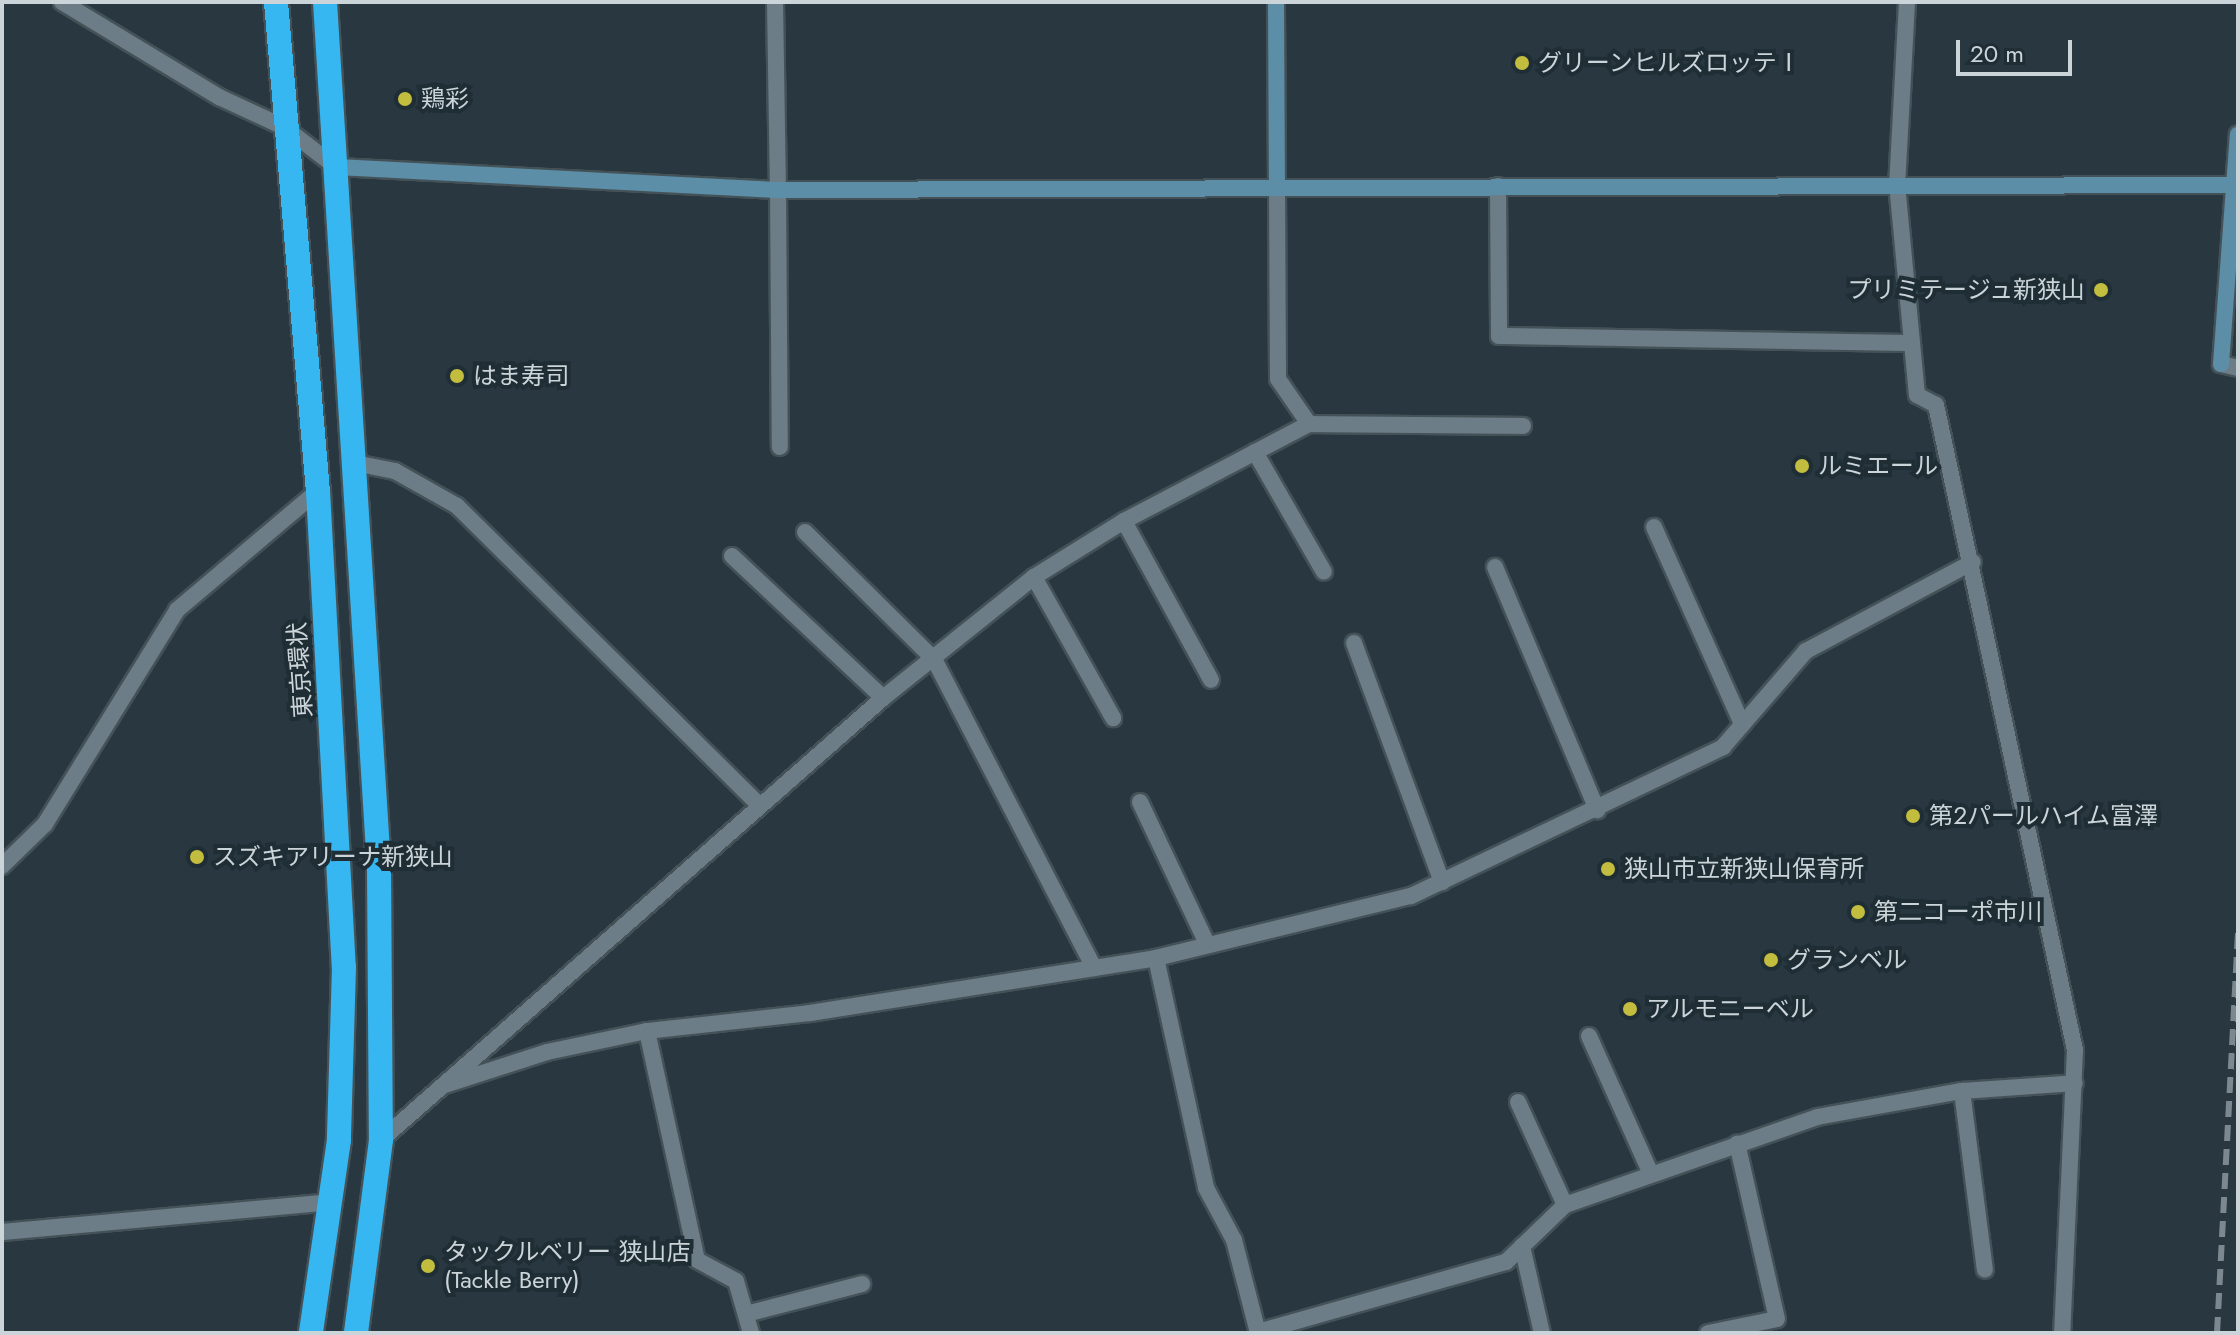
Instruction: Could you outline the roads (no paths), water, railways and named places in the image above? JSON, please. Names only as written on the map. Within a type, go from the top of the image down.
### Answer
[{"type":"highway","name":"東京環状","points":[[276,2],[284,127],[318,491],[344,967],[333,1202],[311,1333]]},
{"type":"highway","points":[[325,2],[379,868],[381,1140],[356,1333]]},
{"type":"street","points":[[62,2],[219,97],[284,127],[336,167],[778,190],[2235,185]]},
{"type":"street","points":[[775,2],[780,447]]},
{"type":"street","points":[[1276,2],[1278,379],[1309,424]]},
{"type":"street","points":[[1907,2],[1897,184],[1917,395],[1936,405],[1973,562],[2075,1050],[2062,1333]]},
{"type":"street","points":[[2238,135],[2221,364],[2238,368]]},
{"type":"street","points":[[1498,186],[1499,336],[1912,343]]},
{"type":"street","points":[[381,1140],[883,698],[1034,577],[1124,521],[1309,424],[1523,426]]},
{"type":"street","points":[[1255,452],[1324,572]]},
{"type":"street","points":[[355,463],[395,471],[457,506],[760,806]]},
{"type":"street","points":[[2,866],[45,824],[177,610],[318,491]]},
{"type":"street","points":[[1124,521],[1211,680]]},
{"type":"street","points":[[1654,527],[1742,724]]},
{"type":"street","points":[[805,532],[934,659],[1094,968]]},
{"type":"street","points":[[732,556],[883,698]]},
{"type":"street","points":[[445,1085],[547,1052],[647,1031],[810,1013],[1156,958],[1411,896],[1597,810],[1723,747],[1742,724],[1766,703],[1806,651],[1973,562]]},
{"type":"street","points":[[1495,567],[1597,810]]},
{"type":"street","points":[[1034,577],[1113,718]]},
{"type":"street","points":[[1354,643],[1442,882]]},
{"type":"street","points":[[1140,802],[1207,944]]},
{"type":"street","points":[[1156,958],[1206,1188],[1234,1240],[1258,1332],[1506,1262],[1565,1205],[1817,1117],[1962,1091],[2075,1083]]},
{"type":"street","points":[[647,1031],[697,1260],[736,1281],[751,1333]]},
{"type":"street","points":[[1589,1036],[1651,1174]]},
{"type":"street","points":[[1962,1091],[1985,1270]]},
{"type":"street","points":[[1518,1102],[1565,1205]]},
{"type":"street","points":[[1708,1333],[1777,1319],[1737,1143]]},
{"type":"street","points":[[2,1232],[333,1202]]},
{"type":"street","points":[[1522,1246],[1542,1333]]},
{"type":"street","points":[[746,1314],[862,1284]]},
{"type":"railway","points":[[2217,1333],[2238,926]]},
{"type":"place","name":"グリーンヒルズロッテⅠ","points":[[1522,63]]},
{"type":"place","name":"鶏彩","points":[[405,99]]},
{"type":"place","name":"プリミテージュ新狭山","points":[[2101,290]]},
{"type":"place","name":"はま寿司","points":[[457,376]]},
{"type":"place","name":"ルミエール","points":[[1802,466]]},
{"type":"place","name":"第２パールハイム富澤","points":[[1913,816]]},
{"type":"place","name":"スズキアリーナ新狭山","points":[[197,857]]},
{"type":"place","name":"狭山市立新狭山保育所","points":[[1608,869]]},
{"type":"place","name":"第二コーポ市川","points":[[1858,912]]},
{"type":"place","name":"グランベル","points":[[1771,960]]},
{"type":"place","name":"アルモニーベル","points":[[1630,1009]]},
{"type":"place","name":"タックルベリー 狭山店 (Tackle Berry)","points":[[428,1266]]}]
